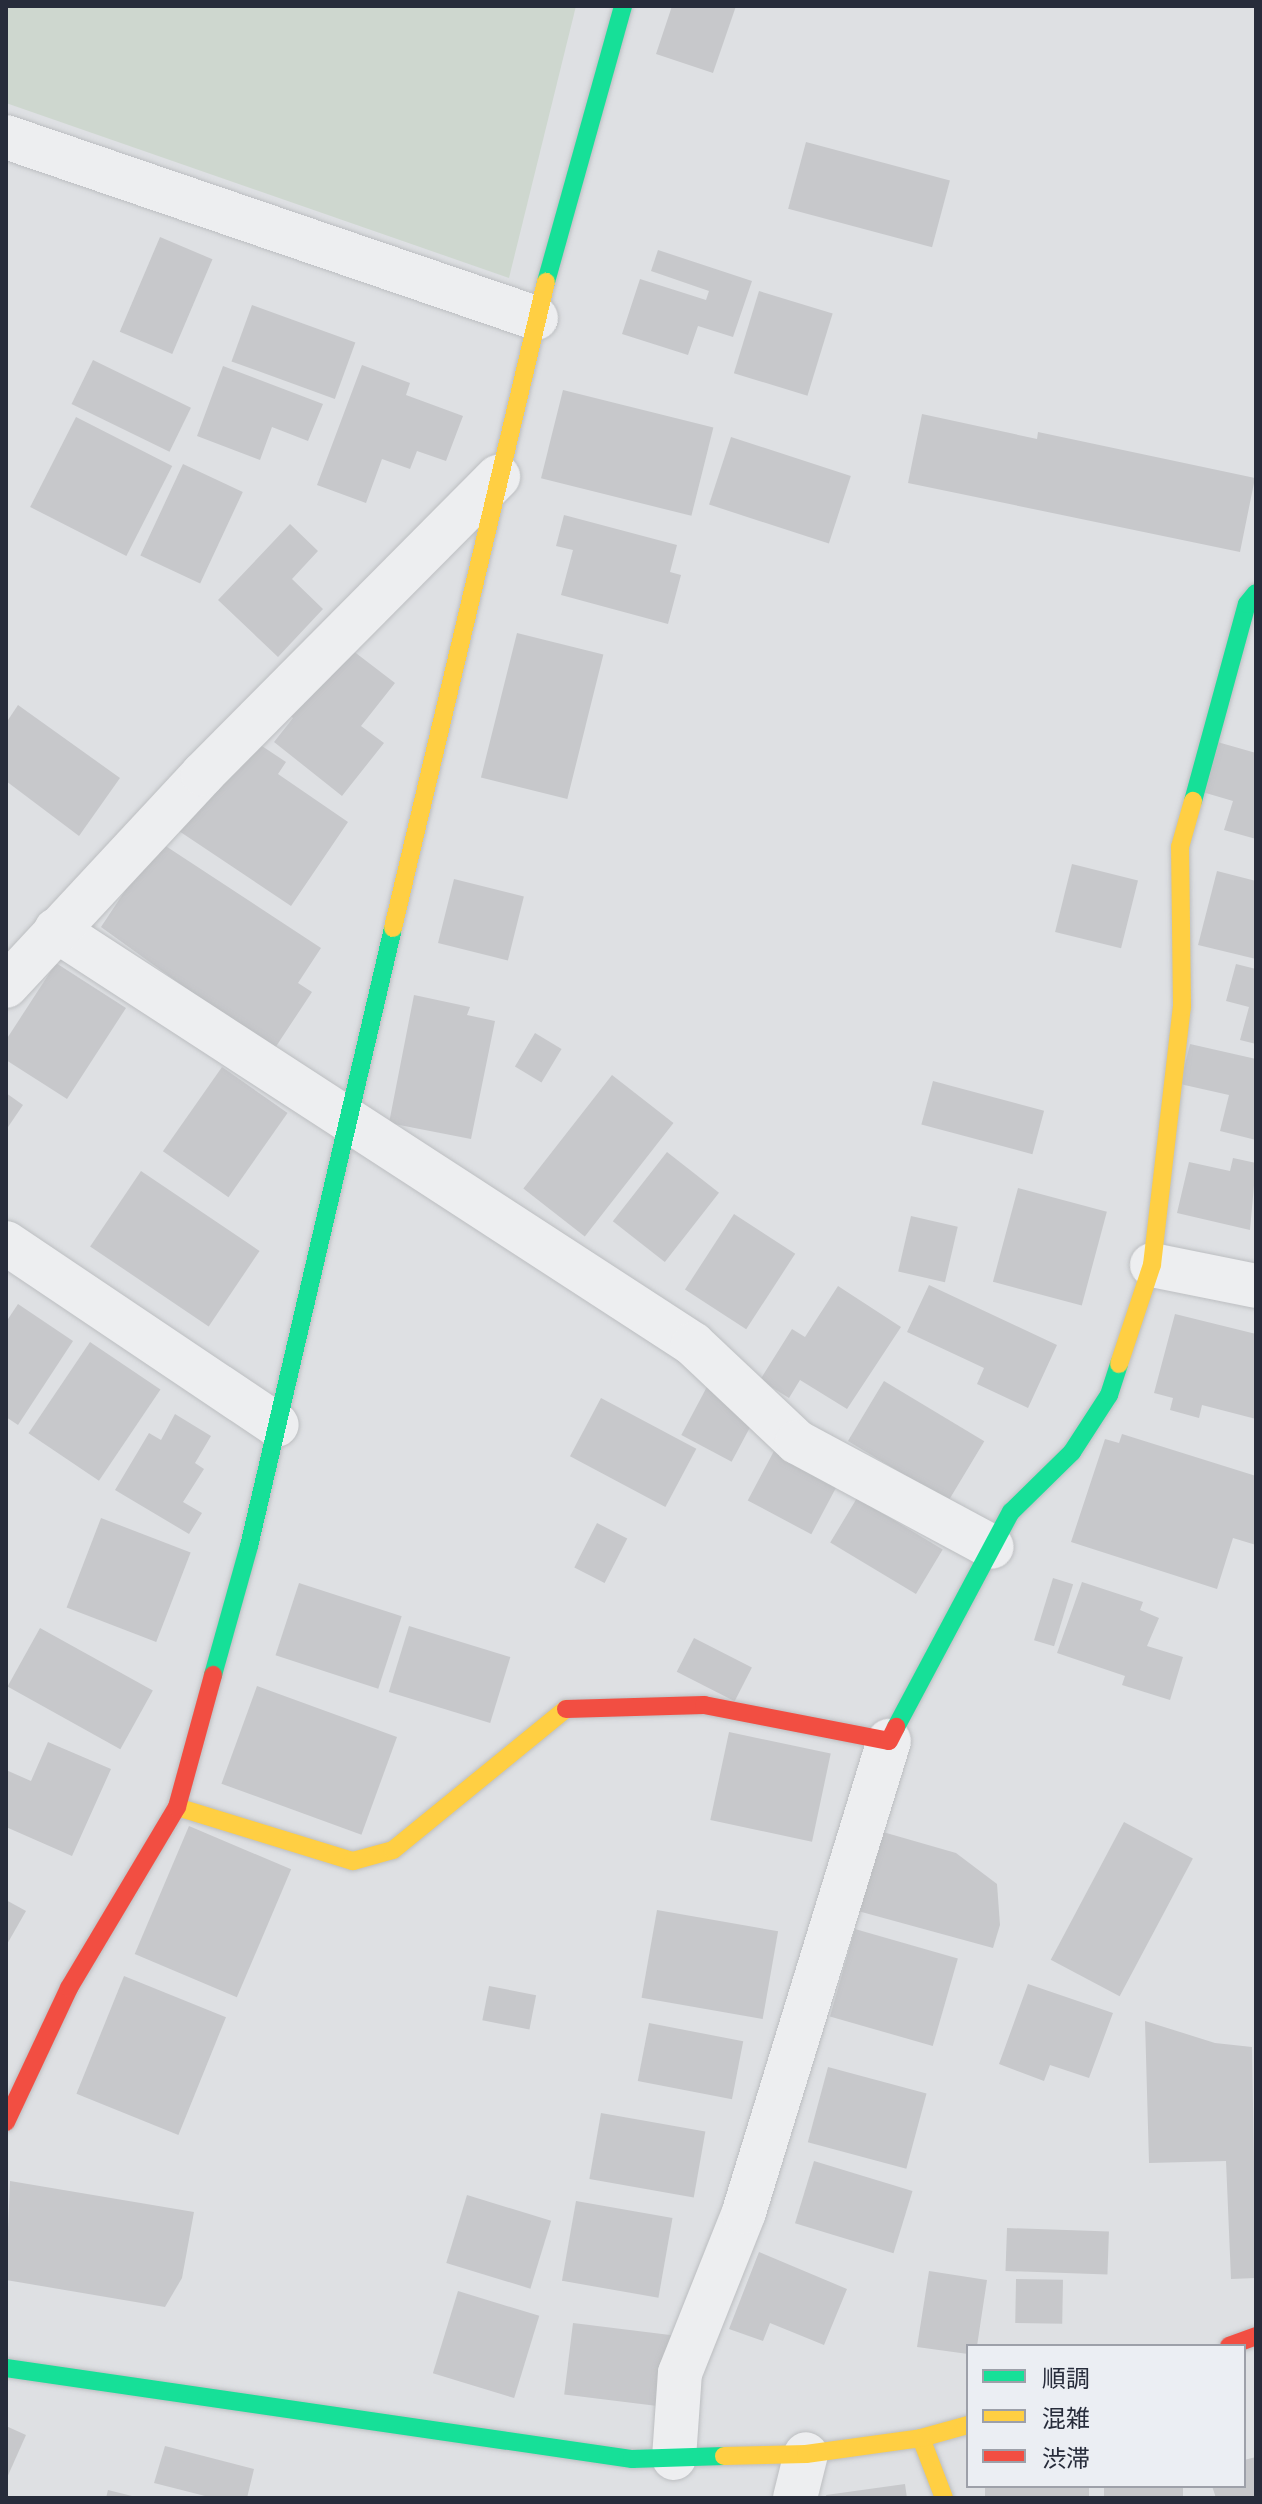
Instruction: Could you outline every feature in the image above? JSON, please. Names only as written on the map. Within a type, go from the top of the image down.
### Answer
[{"type":"street","points":[[6,2122],[69,1988],[177,1807],[277,1425],[536,318],[623,6]]},
{"type":"street","points":[[6,137],[536,318]]},
{"type":"street","points":[[6,986],[56,930],[498,477]]},
{"type":"street","points":[[674,2458],[680,2373],[744,2212],[889,1741],[1011,1512],[1072,1452],[1109,1395],[1152,1265],[1182,1007],[1180,847],[1247,604],[1256,593]]},
{"type":"street","points":[[56,930],[348,1116],[693,1344],[797,1442],[992,1547]]},
{"type":"street","points":[[6,1243],[277,1425]]},
{"type":"street","points":[[1152,1265],[1256,1286]]},
{"type":"street","points":[[177,1807],[353,1861],[393,1850],[568,1707],[704,1705],[889,1741]]},
{"type":"street","points":[[1234,2344],[1256,2336]]},
{"type":"street","points":[[6,2368],[632,2459],[806,2454],[921,2438],[966,2426]]},
{"type":"street","points":[[921,2438],[944,2498]]},
{"type":"street","points":[[795,2498],[806,2454]]},
{"type":"shaded area","points":[[6,6],[576,6],[509,278],[6,103]]},
{"type":"building","points":[[672,6],[736,6],[713,73],[656,54]]},
{"type":"building","points":[[806,142],[950,181],[932,247],[788,209]]},
{"type":"building","points":[[160,237],[212,259],[172,354],[120,332]]},
{"type":"building","points":[[658,250],[752,281],[733,337],[698,326],[688,355],[622,334],[640,279],[706,300],[709,291],[651,271]]},
{"type":"building","points":[[759,291],[833,314],[807,396],[734,373]]},
{"type":"building","points":[[252,305],[355,343],[335,399],[231,361]]},
{"type":"building","points":[[93,360],[191,408],[169,452],[72,404]]},
{"type":"building","points":[[362,365],[410,383],[406,395],[463,416],[446,461],[417,451],[410,469],[382,459],[366,503],[317,485]]},
{"type":"building","points":[[223,366],[323,404],[308,441],[272,427],[260,460],[197,436]]},
{"type":"building","points":[[563,390],[713,427],[691,516],[541,478]]},
{"type":"building","points":[[922,414],[1037,439],[1038,432],[1255,478],[1240,552],[908,483]]},
{"type":"building","points":[[76,417],[172,466],[126,556],[30,507]]},
{"type":"building","points":[[731,437],[851,476],[829,543],[709,505]]},
{"type":"building","points":[[183,464],[243,492],[200,583],[140,556]]},
{"type":"building","points":[[564,515],[677,545],[670,572],[681,575],[668,624],[561,595],[573,550],[556,546]]},
{"type":"building","points":[[290,524],[318,551],[292,579],[323,609],[278,657],[218,600]]},
{"type":"building","points":[[517,633],[603,655],[567,799],[481,778]]},
{"type":"building","points":[[348,647],[395,683],[361,726],[384,743],[342,796],[274,742],[293,718],[280,708]]},
{"type":"building","points":[[18,705],[120,778],[79,836],[6,781],[6,723]]},
{"type":"building","points":[[247,736],[286,762],[278,774],[348,822],[291,906],[173,827]]},
{"type":"building","points":[[1214,741],[1256,753],[1256,839],[1224,830],[1233,801],[1199,791]]},
{"type":"building","points":[[158,841],[321,948],[298,983],[312,992],[273,1051],[101,927]]},
{"type":"building","points":[[1072,864],[1138,880],[1121,948],[1055,932]]},
{"type":"building","points":[[1217,871],[1256,881],[1256,959],[1198,945]]},
{"type":"building","points":[[454,879],[524,896],[508,960],[438,943]]},
{"type":"building","points":[[56,963],[126,1008],[67,1099],[6,1060],[6,1040]]},
{"type":"building","points":[[1236,964],[1256,969],[1256,1044],[1240,1040],[1249,1007],[1226,1001]]},
{"type":"building","points":[[414,995],[470,1007],[467,1015],[495,1021],[471,1139],[389,1123]]},
{"type":"building","points":[[535,1033],[562,1049],[541,1082],[515,1066]]},
{"type":"building","points":[[1190,1044],[1256,1059],[1256,1140],[1220,1131],[1229,1095],[1180,1084]]},
{"type":"building","points":[[222,1067],[288,1113],[228,1197],[163,1151]]},
{"type":"building","points":[[612,1075],[673,1123],[585,1236],[523,1188]]},
{"type":"building","points":[[933,1081],[1044,1111],[1032,1154],[921,1124]]},
{"type":"building","points":[[6,1093],[23,1105],[6,1130]]},
{"type":"building","points":[[667,1152],[719,1193],[665,1262],[613,1221]]},
{"type":"building","points":[[1233,1158],[1256,1163],[1250,1230],[1177,1213],[1189,1162],[1230,1171]]},
{"type":"building","points":[[141,1171],[260,1251],[209,1326],[90,1246]]},
{"type":"building","points":[[1018,1188],[1107,1212],[1082,1306],[993,1282]]},
{"type":"building","points":[[734,1214],[795,1254],[746,1329],[685,1289]]},
{"type":"building","points":[[911,1216],[958,1227],[945,1282],[898,1272]]},
{"type":"building","points":[[929,1285],[1057,1345],[1028,1408],[977,1384],[984,1368],[907,1332]]},
{"type":"building","points":[[838,1286],[901,1327],[847,1409],[800,1380],[789,1398],[760,1380],[792,1329],[805,1337]]},
{"type":"building","points":[[18,1304],[73,1341],[18,1425],[6,1417],[6,1322]]},
{"type":"building","points":[[1175,1314],[1256,1334],[1256,1419],[1202,1405],[1199,1418],[1170,1410],[1173,1398],[1154,1393]]},
{"type":"building","points":[[90,1342],[160,1390],[99,1481],[28,1433]]},
{"type":"building","points":[[884,1381],[984,1441],[948,1501],[848,1441]]},
{"type":"building","points":[[709,1383],[759,1410],[732,1462],[681,1435]]},
{"type":"building","points":[[601,1398],[696,1449],[665,1507],[570,1456]]},
{"type":"building","points":[[175,1414],[211,1436],[195,1463],[204,1469],[183,1502],[202,1513],[189,1534],[115,1490],[149,1433],[161,1440]]},
{"type":"building","points":[[1122,1434],[1256,1476],[1256,1545],[1233,1538],[1217,1589],[1071,1542],[1105,1439],[1119,1443]]},
{"type":"building","points":[[774,1451],[838,1485],[811,1534],[748,1500]]},
{"type":"building","points":[[857,1498],[943,1550],[916,1594],[830,1543]]},
{"type":"building","points":[[101,1518],[191,1552],[156,1642],[67,1608]]},
{"type":"building","points":[[597,1523],[627,1538],[605,1583],[574,1568]]},
{"type":"building","points":[[1053,1578],[1073,1584],[1054,1646],[1034,1640]]},
{"type":"building","points":[[1082,1582],[1143,1602],[1140,1610],[1159,1618],[1147,1646],[1183,1657],[1170,1700],[1122,1685],[1125,1676],[1057,1653]]},
{"type":"building","points":[[299,1583],[402,1616],[378,1689],[276,1655]]},
{"type":"building","points":[[409,1626],[510,1657],[490,1723],[389,1692]]},
{"type":"building","points":[[40,1628],[153,1691],[120,1749],[8,1687]]},
{"type":"building","points":[[694,1638],[752,1668],[735,1701],[677,1672]]},
{"type":"building","points":[[257,1686],[397,1737],[361,1835],[221,1784]]},
{"type":"building","points":[[729,1732],[831,1754],[812,1842],[710,1820]]},
{"type":"building","points":[[48,1742],[111,1769],[72,1856],[6,1827],[6,1770],[31,1781]]},
{"type":"building","points":[[1124,1822],[1193,1859],[1120,1996],[1051,1960]]},
{"type":"building","points":[[189,1826],[291,1869],[237,1997],[135,1954]]},
{"type":"building","points":[[869,1828],[956,1853],[997,1884],[1000,1925],[993,1948],[847,1908]]},
{"type":"building","points":[[6,1900],[26,1911],[6,1946]]},
{"type":"building","points":[[657,1910],[778,1931],[763,2019],[642,1998]]},
{"type":"building","points":[[855,1929],[958,1958],[933,2046],[830,2016]]},
{"type":"building","points":[[124,1976],[226,2017],[178,2135],[76,2094]]},
{"type":"building","points":[[1028,1984],[1113,2013],[1089,2078],[1050,2065],[1044,2081],[999,2064]]},
{"type":"building","points":[[489,1986],[536,1995],[529,2030],[482,2020]]},
{"type":"building","points":[[1145,2021],[1215,2043],[1252,2047],[1256,2278],[1231,2279],[1226,2161],[1149,2163]]},
{"type":"building","points":[[649,2023],[743,2041],[732,2099],[638,2081]]},
{"type":"building","points":[[828,2067],[927,2093],[906,2169],[808,2142]]},
{"type":"building","points":[[601,2113],[705,2131],[694,2197],[589,2179]]},
{"type":"building","points":[[814,2161],[912,2191],[893,2253],[795,2223]]},
{"type":"building","points":[[10,2181],[194,2212],[182,2278],[165,2307],[6,2280]]},
{"type":"building","points":[[467,2195],[551,2221],[530,2289],[446,2263]]},
{"type":"building","points":[[576,2201],[673,2218],[658,2298],[562,2281]]},
{"type":"building","points":[[1007,2228],[1109,2232],[1107,2275],[1005,2271]]},
{"type":"building","points":[[759,2252],[847,2289],[824,2345],[770,2323],[763,2341],[729,2329]]},
{"type":"building","points":[[929,2271],[987,2280],[977,2344],[966,2344],[966,2354],[917,2347]]},
{"type":"building","points":[[1016,2279],[1063,2280],[1062,2324],[1015,2323]]},
{"type":"building","points":[[458,2291],[539,2316],[514,2398],[433,2373]]},
{"type":"building","points":[[573,2323],[676,2336],[667,2407],[564,2394]]},
{"type":"building","points":[[6,2426],[26,2435],[6,2480]]},
{"type":"building","points":[[165,2446],[254,2469],[247,2498],[213,2498],[154,2483]]},
{"type":"building","points":[[1256,2457],[1256,2498],[1216,2498],[1213,2488],[1246,2488],[1246,2460]]},
{"type":"building","points":[[905,2484],[907,2498],[827,2498],[826,2495]]},
{"type":"building","points":[[985,2488],[1089,2488],[1089,2498],[985,2498]]},
{"type":"building","points":[[1104,2488],[1183,2488],[1183,2498],[1104,2498]]},
{"type":"building","points":[[108,2490],[136,2497],[136,2498],[106,2498]]},
{"type":"traffic: fast","points":[[546,282],[623,6]]},
{"type":"traffic: fast","points":[[1193,801],[1247,604],[1256,593]]},
{"type":"traffic: fast","points":[[213,1675],[249,1546],[393,928]]},
{"type":"traffic: fast","points":[[896,1727],[1011,1512],[1072,1452],[1109,1395],[1119,1364]]},
{"type":"traffic: fast","points":[[6,2368],[632,2459],[724,2456]]},
{"type":"traffic: slow","points":[[393,928],[546,282]]},
{"type":"traffic: slow","points":[[1119,1364],[1152,1265],[1182,1007],[1180,847],[1193,801]]},
{"type":"traffic: slow","points":[[177,1807],[353,1861],[393,1850],[566,1709]]},
{"type":"traffic: slow","points":[[724,2456],[806,2454],[921,2438],[966,2426]]},
{"type":"traffic: slow","points":[[921,2438],[944,2498]]},
{"type":"traffic: jam","points":[[6,2122],[69,1988],[177,1807],[213,1675]]},
{"type":"traffic: jam","points":[[566,1709],[704,1705],[889,1741],[896,1727]]},
{"type":"traffic: jam","points":[[1234,2344],[1256,2336]]}]
